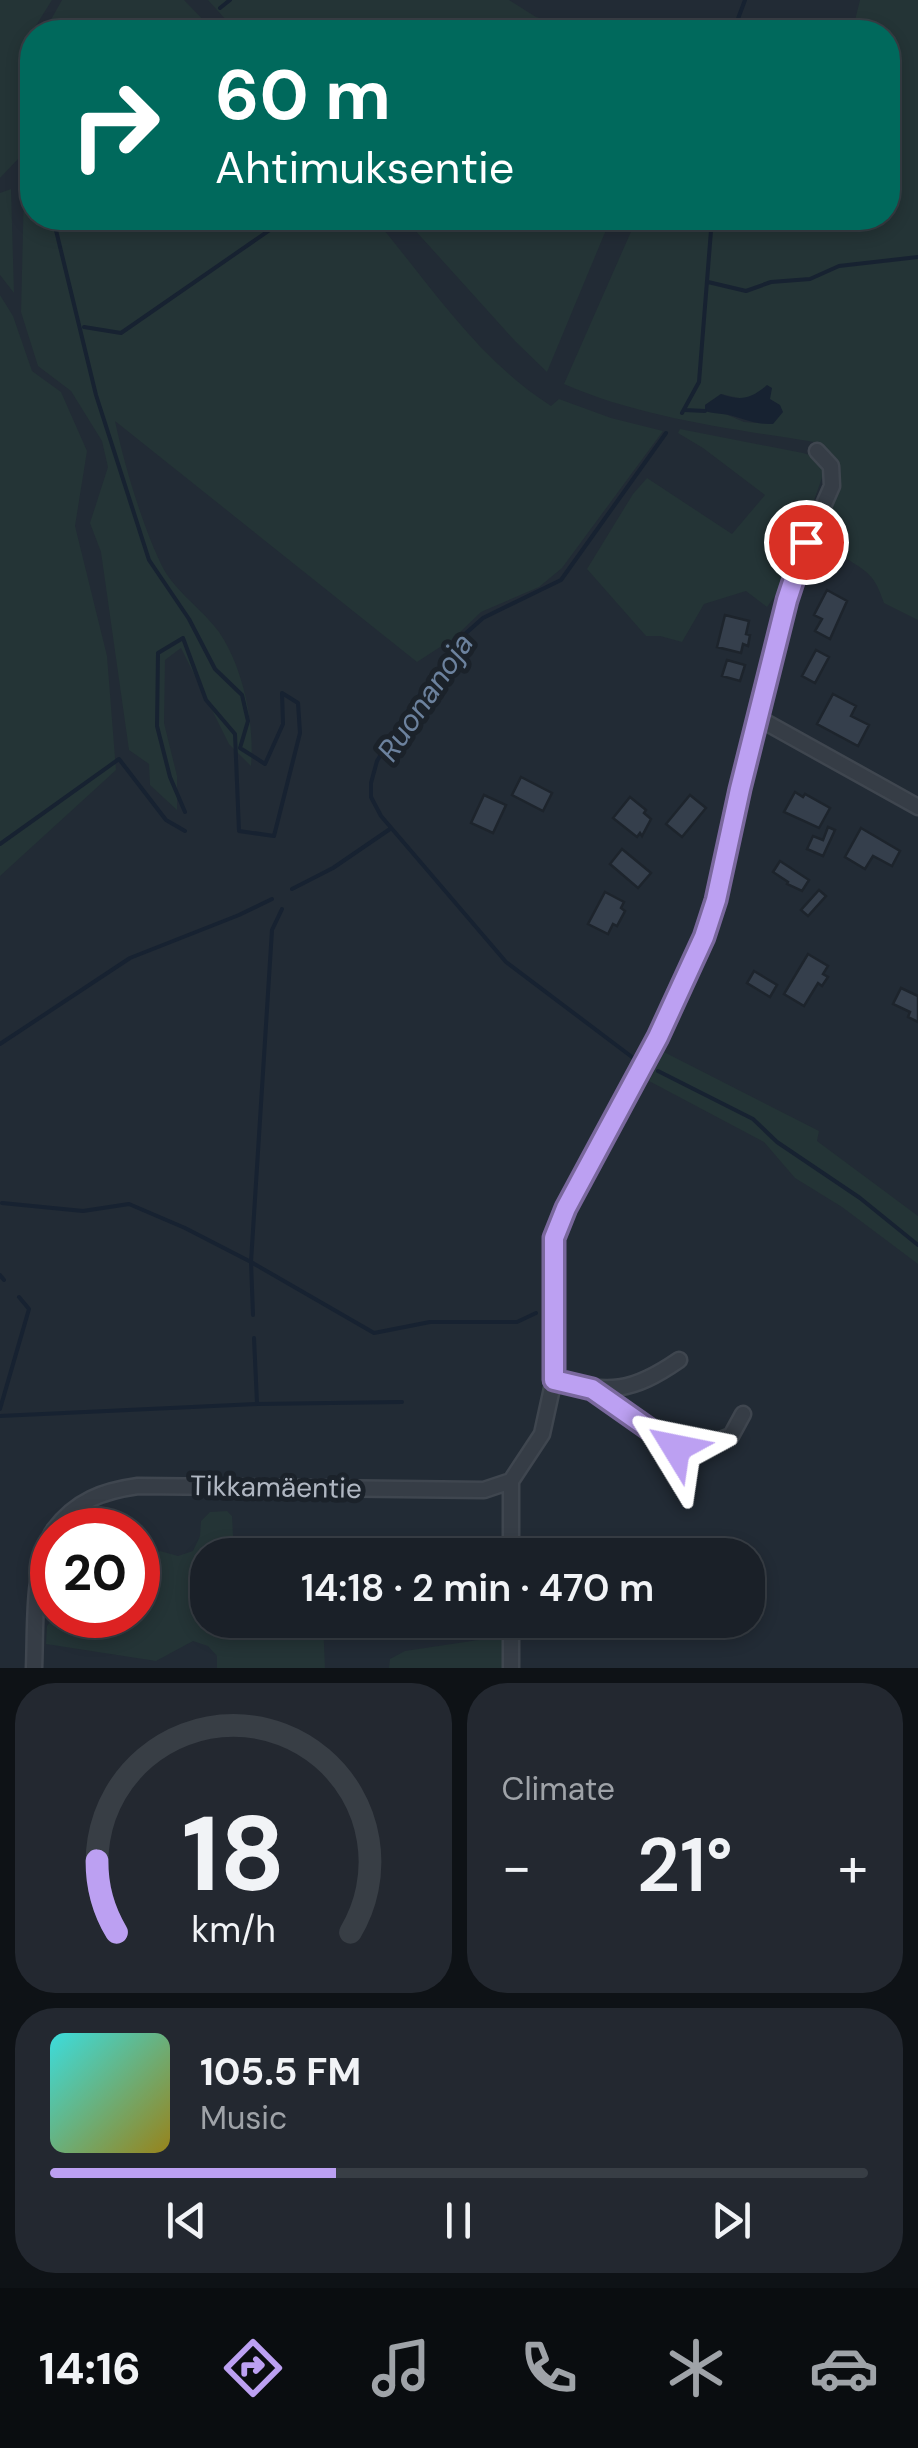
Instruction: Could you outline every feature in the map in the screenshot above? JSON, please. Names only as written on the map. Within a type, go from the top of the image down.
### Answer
[{"type":"street","points":[[511,1538],[510,1481],[542,1434],[554,1380],[554,1238],[566,1208],[658,1037],[704,937],[794,574],[832,486],[831,466],[816,451]]},
{"type":"street","points":[[758,718],[918,807]]},
{"type":"street","points":[[554,1380],[592,1389],[632,1387],[679,1360]]},
{"type":"street","points":[[592,1389],[676,1448],[707,1445],[731,1436],[743,1414]]},
{"type":"street","name":"Tikkamäentie","points":[[76,1508],[96,1495],[138,1486],[484,1490],[510,1481]]},
{"type":"street","name":"Tikkamäentie","points":[[34,1668],[35,1638]]},
{"type":"street","points":[[511,1638],[511,1668]]},
{"type":"shaded area","points":[[0,0],[52,0],[40,20],[20,20],[18,159],[0,178]]},
{"type":"shaded area","points":[[62,0],[184,0],[203,20],[51,20]]},
{"type":"shaded area","points":[[208,0],[509,0],[547,20],[226,20]]},
{"type":"shaded area","points":[[860,0],[918,0],[918,620],[884,603],[870,575],[821,534],[836,496],[839,476],[820,443],[658,414],[564,384],[632,230],[900,230],[900,20],[855,20]],"holes":[[[721,394],[743,399],[756,395],[773,424],[744,422],[706,411],[705,405]]]},
{"type":"shaded area","points":[[11,189],[14,293],[0,275],[0,193]]},
{"type":"shaded area","points":[[23,230],[384,230],[455,319],[524,387],[551,406],[559,399],[663,431],[562,568],[539,587],[481,612],[454,638],[417,662],[115,421],[135,496],[163,568],[219,632],[235,662],[249,714],[251,766],[229,744],[181,648],[165,660],[164,723],[177,776],[177,810],[150,785],[149,764],[129,750],[101,552],[90,523],[108,467],[102,441],[71,391],[38,366],[21,312]]},
{"type":"shaded area","points":[[415,230],[606,230],[547,372]]},
{"type":"shaded area","points":[[0,295],[13,316],[32,371],[61,392],[87,451],[75,526],[107,656],[116,770],[0,876]]},
{"type":"shaded area","points":[[680,429],[803,453],[816,457],[824,472],[786,580],[767,607],[746,591],[704,604],[682,642],[646,636],[587,569],[647,478],[732,534],[765,495],[678,433]]},
{"type":"shaded area","points":[[664,1052],[819,1131],[817,1141],[918,1216],[918,1264],[842,1207],[795,1178],[764,1142],[649,1081]]},
{"type":"shaded area","points":[[227,1511],[232,1516],[233,1538],[199,1538],[201,1521],[210,1512]]},
{"type":"shaded area","points":[[160,1551],[178,1556],[190,1552],[190,1638],[324,1638],[325,1668],[217,1668],[217,1656],[208,1646],[193,1641],[156,1661],[46,1644],[46,1638],[160,1638]]},
{"type":"shaded area","points":[[505,1638],[503,1668],[389,1668],[390,1659],[405,1651]]},
{"type":"water","points":[[767,385],[772,388],[770,399],[783,412],[773,424],[705,411],[705,405],[721,394],[746,397]]},
{"type":"building","points":[[827,590],[847,601],[830,639],[815,631],[822,619],[814,615]]},
{"type":"building","points":[[725,615],[749,621],[748,646],[743,644],[741,653],[717,647]]},
{"type":"building","points":[[816,650],[829,657],[815,683],[802,676]]},
{"type":"building","points":[[727,660],[745,665],[740,681],[722,676]]},
{"type":"building","points":[[833,694],[856,706],[851,716],[869,725],[858,746],[817,724]]},
{"type":"building","points":[[521,777],[552,793],[543,811],[512,795]]},
{"type":"building","points":[[795,792],[830,808],[819,828],[784,812]]},
{"type":"building","points":[[484,795],[506,805],[493,833],[471,823]]},
{"type":"building","points":[[690,795],[706,808],[682,837],[666,824]]},
{"type":"building","points":[[630,797],[651,819],[642,836],[640,833],[637,837],[613,818]]},
{"type":"building","points":[[828,827],[835,830],[823,856],[807,849],[813,836],[823,840]]},
{"type":"building","points":[[861,828],[900,851],[892,866],[873,856],[865,869],[845,857]]},
{"type":"building","points":[[622,849],[651,873],[638,888],[610,864]]},
{"type":"building","points":[[780,861],[809,880],[802,891],[773,872]]},
{"type":"building","points":[[819,890],[826,896],[808,916],[801,910]]},
{"type":"building","points":[[605,892],[624,902],[621,908],[625,911],[608,934],[588,924]]},
{"type":"building","points":[[808,954],[828,966],[823,974],[828,977],[822,986],[818,983],[804,1006],[784,994]]},
{"type":"building","points":[[754,971],[777,985],[770,997],[747,983]]},
{"type":"building","points":[[901,988],[918,996],[918,1022],[908,1017],[910,1012],[893,1004]]},
{"type":"waterway","points":[[220,8],[230,0]]},
{"type":"waterway","name":"Ruonanoja","points":[[738,20],[745,0]]},
{"type":"waterway","points":[[56,230],[96,395],[149,560],[189,619],[215,669],[242,695],[248,721],[240,748],[265,764],[283,724],[282,693],[298,703],[300,733],[274,836],[239,831],[235,734],[206,700],[183,638],[158,653],[157,726],[170,777],[185,812]]},
{"type":"waterway","points":[[84,327],[121,333],[270,230]]},
{"type":"waterway","name":"Ruonanoja","points":[[682,413],[699,382],[711,230]]},
{"type":"waterway","points":[[708,282],[746,291],[771,282],[810,279],[839,266],[918,257]]},
{"type":"waterway","points":[[685,410],[705,411]]},
{"type":"waterway","name":"Ruonanoja","points":[[632,1057],[506,962],[381,816],[371,797],[371,783],[377,761],[405,715],[465,634],[483,618],[561,580],[666,433]]},
{"type":"waterway","points":[[0,844],[119,759],[166,820],[185,831]]},
{"type":"waterway","points":[[292,889],[333,868],[390,829]]},
{"type":"waterway","points":[[0,1044],[130,958],[272,899]]},
{"type":"waterway","points":[[253,1315],[251,1262],[272,930],[282,909]]},
{"type":"waterway","name":"Ruonanoja","points":[[658,1071],[753,1119],[777,1142],[860,1198],[918,1245]]},
{"type":"waterway","points":[[2,1203],[83,1211],[129,1204],[251,1262],[374,1333],[430,1322],[517,1322],[536,1313]]},
{"type":"waterway","points":[[0,1275],[4,1280]]},
{"type":"waterway","points":[[0,1409],[29,1309],[19,1297]]},
{"type":"waterway","points":[[254,1338],[257,1403]]},
{"type":"waterway","points":[[0,1416],[257,1404],[402,1402]]},
{"type":"route","points":[[676,1448],[592,1389],[554,1380],[554,1238],[566,1208],[658,1037],[704,937],[787,600],[806,542]]}]
